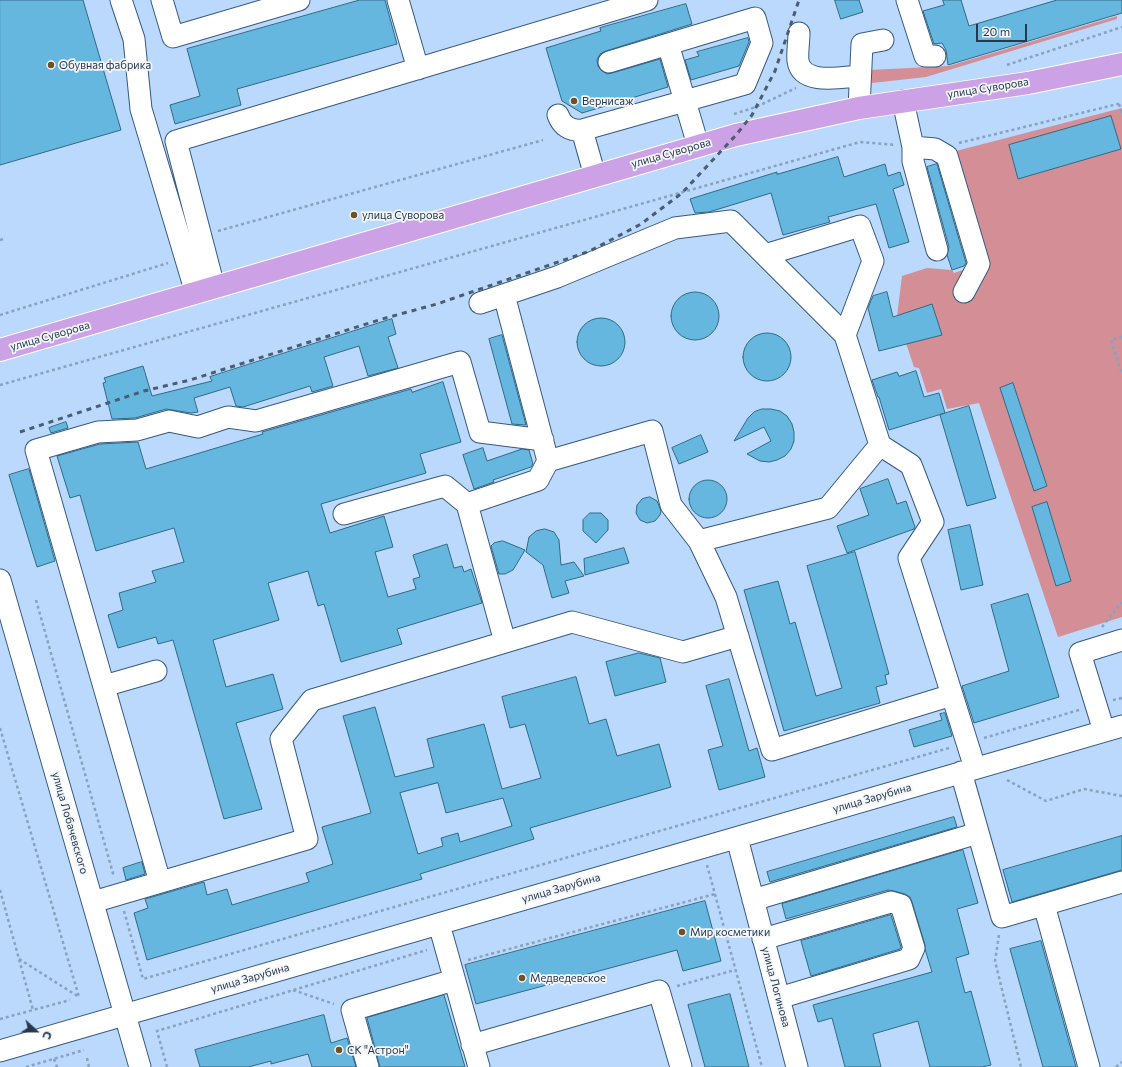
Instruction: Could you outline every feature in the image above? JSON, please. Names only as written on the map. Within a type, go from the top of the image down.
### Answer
[{"type":"main road","name":"улица Суворова","points":[[0,350],[736,135],[859,108],[1028,83],[1122,64]]},
{"type":"street","points":[[121,0],[134,39],[141,109],[186,258],[205,290]]},
{"type":"street","points":[[162,0],[173,36],[298,0]]},
{"type":"street","points":[[398,0],[418,68]]},
{"type":"street","points":[[205,290],[200,236],[176,141],[647,0]]},
{"type":"street","points":[[907,0],[925,56],[935,56]]},
{"type":"street","points":[[558,115],[563,124],[567,127],[582,130],[745,84],[762,43],[755,18],[609,62]]},
{"type":"street","points":[[799,33],[799,66],[807,75],[817,78],[860,76]]},
{"type":"street","points":[[859,108],[862,44],[883,40]]},
{"type":"street","points":[[668,44],[698,145]]},
{"type":"street","points":[[903,101],[913,147],[913,161],[937,250]]},
{"type":"street","points":[[582,130],[595,176]]},
{"type":"street","points":[[913,147],[935,149],[947,156],[979,264],[964,292]]},
{"type":"street","points":[[480,303],[557,277],[675,228],[731,221],[845,335],[880,445],[911,465],[933,522],[909,558],[967,742],[968,770],[978,833],[1002,917],[1122,882]]},
{"type":"street","points":[[765,255],[860,226],[873,261],[845,335]]},
{"type":"street","points":[[467,504],[538,480],[548,461],[504,295]]},
{"type":"street","points":[[160,882],[36,450],[98,432],[137,430],[168,421],[198,427],[228,417],[256,421],[460,362],[480,432],[543,440]]},
{"type":"street","points":[[548,461],[652,431],[671,505],[699,542],[726,597],[772,750],[952,695]]},
{"type":"street","points":[[699,542],[828,508],[880,445]]},
{"type":"street","points":[[344,514],[444,486],[467,504],[505,642]]},
{"type":"street","name":"улица Лобачевского","points":[[1,586],[140,1067]]},
{"type":"street","points":[[93,902],[308,839],[280,739],[312,700],[572,622],[683,652],[738,636]]},
{"type":"street","points":[[1113,728],[1096,705],[1080,653],[1122,640]]},
{"type":"street","points":[[104,686],[156,671]]},
{"type":"street","name":"улица Зарубина","points":[[0,1051],[1113,728]]},
{"type":"street","points":[[753,900],[978,833]]},
{"type":"street","name":"улица Логинова","points":[[737,838],[797,1067]]},
{"type":"street","points":[[763,939],[891,902],[902,906],[914,948],[909,959],[779,998]]},
{"type":"street","points":[[1044,905],[1089,1067]]},
{"type":"street","points":[[444,922],[444,944],[458,971],[473,1009]]},
{"type":"street","points":[[444,922],[458,971],[472,1045],[478,1067]]},
{"type":"street","points":[[368,1067],[352,1010],[458,971]]},
{"type":"street","points":[[472,1045],[659,992],[680,1067]]},
{"type":"path","points":[[1000,67],[1122,27]]},
{"type":"path","points":[[935,149],[1121,104],[1122,114]]},
{"type":"path","points":[[200,236],[543,140]]},
{"type":"path","points":[[0,385],[860,142],[913,147]]},
{"type":"path","points":[[0,315],[186,258]]},
{"type":"path","points":[[1122,337],[1111,340],[1122,374]]},
{"type":"path","points":[[36,600],[143,979],[1122,698]]},
{"type":"path","points":[[0,728],[79,997],[19,959]]},
{"type":"path","points":[[1007,780],[1046,801],[1084,789],[1122,796]]},
{"type":"path","points":[[702,848],[762,1067]]},
{"type":"path","points":[[0,890],[33,1010]]},
{"type":"path","points":[[458,971],[715,894]]},
{"type":"path","points":[[1002,917],[995,961],[1021,1067]]},
{"type":"path","points":[[167,1067],[157,1031],[444,944]]},
{"type":"path","points":[[659,992],[735,970]]},
{"type":"path","points":[[292,990],[352,1010]]},
{"type":"path","points":[[0,1019],[70,1000]]},
{"type":"path","points":[[26,1067],[84,1050]]},
{"type":"path","points":[[87,1058],[89,1067]]},
{"type":"path","points":[[54,1059],[57,1067]]},
{"type":"path","points":[[1116,1067],[1122,1062]]},
{"type":"shaded area","points":[[1117,16],[1117,19],[926,77],[872,83],[870,70],[949,66]]},
{"type":"shaded area","points":[[1122,108],[1122,617],[1058,637],[979,403],[947,409],[941,389],[927,393],[919,368],[914,367],[897,316],[902,276],[927,268],[952,270],[954,273],[987,262],[956,151]]},
{"type":"building","name":"Обувная фабрика","points":[[0,0],[83,0],[121,130],[0,165]]},
{"type":"building","points":[[360,0],[385,0],[397,44],[237,89],[241,105],[175,124],[170,105],[200,96],[187,49]]},
{"type":"building","points":[[835,0],[859,0],[863,12],[841,19]]},
{"type":"building","points":[[943,0],[961,0],[969,26],[1057,0],[1122,0],[1122,13],[948,65],[946,50],[942,43],[934,44],[923,11],[944,5]]},
{"type":"building","points":[[686,4],[692,24],[606,51],[600,54],[597,60],[598,66],[607,74],[660,59],[668,87],[582,113],[562,101],[546,48],[601,31],[600,28]]},
{"type":"building","points":[[748,38],[749,42],[739,66],[691,80],[685,60],[699,56],[697,52]]},
{"type":"building","points":[[1111,116],[1121,149],[1018,179],[1009,145]]},
{"type":"building","points":[[838,157],[844,177],[885,164],[888,176],[900,172],[904,185],[893,189],[909,242],[889,248],[876,204],[828,217],[830,222],[783,235],[771,193],[709,212],[695,213],[690,199],[777,172],[777,174]]},
{"type":"building","points":[[937,164],[966,263],[964,266],[952,270],[947,255],[949,247],[927,167]]},
{"type":"building","points":[[690,292],[700,292],[712,299],[719,311],[719,321],[712,333],[700,340],[690,340],[682,336],[675,329],[671,321],[671,311],[675,303],[682,296]]},
{"type":"building","points":[[887,292],[893,317],[932,304],[942,335],[879,351],[868,308],[873,296]]},
{"type":"building","points":[[596,318],[606,318],[618,325],[625,337],[625,347],[618,359],[606,366],[596,366],[588,362],[581,355],[577,347],[577,337],[581,329],[588,322]]},
{"type":"building","points":[[392,319],[396,334],[388,337],[398,368],[368,376],[359,346],[324,357],[333,386],[312,392],[310,386],[243,407],[236,406],[230,387],[194,398],[198,412],[191,413],[166,409],[135,418],[112,419],[103,383],[106,382],[104,378],[143,366],[152,396],[212,381],[210,377]]},
{"type":"building","points":[[762,333],[772,333],[784,340],[791,352],[791,362],[784,374],[772,381],[762,381],[754,377],[747,370],[743,362],[743,352],[747,344],[754,337]]},
{"type":"building","points":[[502,335],[526,425],[512,424],[489,339]]},
{"type":"building","points":[[916,371],[924,397],[939,393],[945,413],[889,430],[872,380],[897,372],[899,376]]},
{"type":"building","points":[[443,382],[461,442],[420,454],[426,473],[321,504],[330,533],[384,516],[393,547],[375,552],[388,597],[416,589],[413,579],[420,577],[413,555],[447,544],[454,568],[462,566],[464,572],[471,569],[482,603],[397,629],[402,644],[341,662],[324,604],[318,606],[308,571],[268,583],[279,620],[213,640],[226,687],[273,674],[283,709],[236,723],[262,809],[224,819],[173,640],[158,644],[156,637],[118,648],[108,615],[123,610],[119,593],[156,582],[152,571],[184,562],[174,528],[96,551],[80,495],[70,498],[57,456],[100,444],[138,442],[146,469],[263,434],[262,432],[411,389],[412,392]]},
{"type":"building","points":[[1013,383],[1047,486],[1034,491],[1000,388]]},
{"type":"building","points":[[969,406],[996,498],[967,506],[940,415]]},
{"type":"building","points":[[762,409],[780,411],[787,416],[792,424],[794,432],[794,441],[791,449],[785,456],[769,462],[760,461],[747,454],[771,441],[764,427],[734,441],[748,418],[754,412]]},
{"type":"building","points":[[66,422],[68,428],[51,433],[49,428]]},
{"type":"building","points":[[701,435],[708,452],[679,464],[672,448]]},
{"type":"building","points":[[483,448],[487,461],[522,449],[529,450],[533,464],[531,467],[493,480],[494,482],[474,489],[463,455]]},
{"type":"building","points":[[29,469],[55,561],[37,567],[9,475]]},
{"type":"building","points":[[888,479],[897,504],[906,501],[915,527],[914,529],[847,553],[837,526],[869,515],[860,489]]},
{"type":"building","points":[[704,480],[712,480],[719,483],[724,488],[727,499],[724,510],[719,515],[712,518],[704,518],[697,515],[692,510],[689,503],[689,495],[692,488],[697,483]]},
{"type":"building","points":[[650,497],[657,501],[661,511],[660,515],[655,521],[647,523],[640,520],[636,513],[637,505],[642,499]]},
{"type":"building","points":[[1047,502],[1071,581],[1056,586],[1032,507]]},
{"type":"building","points":[[590,513],[601,513],[608,520],[608,530],[596,543],[583,531],[583,520]]},
{"type":"building","points":[[970,525],[983,585],[961,590],[948,530]]},
{"type":"building","points":[[545,529],[554,532],[559,540],[561,565],[574,562],[584,576],[565,581],[569,593],[552,598],[543,565],[526,552],[529,537],[536,531]]},
{"type":"building","points":[[503,541],[525,550],[513,570],[505,574],[499,574],[491,546],[494,543]]},
{"type":"building","points":[[624,548],[629,563],[585,575],[584,559]]},
{"type":"building","points":[[855,552],[889,674],[885,675],[887,684],[876,687],[880,703],[784,731],[744,590],[778,581],[790,624],[795,622],[816,696],[842,688],[807,566]]},
{"type":"building","points":[[1028,594],[1059,697],[974,723],[962,686],[1009,671],[991,605]]},
{"type":"building","points":[[639,653],[660,658],[666,682],[615,696],[606,662]]},
{"type":"building","points":[[576,677],[589,724],[606,719],[617,756],[659,744],[671,787],[530,828],[534,839],[420,874],[422,879],[147,960],[134,913],[148,908],[145,899],[204,882],[207,895],[227,889],[232,905],[309,882],[306,873],[333,864],[322,827],[371,813],[343,716],[375,707],[395,777],[434,767],[427,739],[484,724],[502,789],[541,778],[525,724],[510,728],[502,697]],"holes":[[[438,783],[446,813],[503,798],[512,826],[460,842],[458,833],[441,838],[443,846],[418,854],[400,793]]]},
{"type":"building","points":[[729,679],[749,751],[757,748],[765,777],[719,790],[708,750],[723,746],[706,686]]},
{"type":"building","points":[[945,713],[952,736],[914,747],[909,730],[942,720],[940,714]]},
{"type":"building","points":[[954,817],[957,827],[770,882],[767,872]]},
{"type":"building","points":[[1122,836],[1122,870],[1012,902],[1003,870]]},
{"type":"building","points":[[963,850],[978,903],[957,909],[969,954],[956,958],[965,993],[971,991],[991,1065],[982,1067],[930,1067],[918,1021],[873,1034],[881,1067],[845,1067],[832,1018],[818,1022],[813,1005],[932,972],[912,902],[910,897],[905,894],[888,890],[786,919],[782,904]]},
{"type":"building","points":[[142,862],[145,874],[126,880],[123,868]]},
{"type":"building","points":[[705,901],[721,961],[683,971],[677,950],[476,1004],[465,965]]},
{"type":"building","points":[[891,915],[901,947],[900,949],[811,976],[801,941]]},
{"type":"building","points":[[1041,941],[1076,1067],[1043,1067],[1010,949]]},
{"type":"building","points":[[730,994],[749,1067],[705,1067],[688,1005]]},
{"type":"building","points":[[444,995],[465,1067],[380,1067],[367,1018]]},
{"type":"building","points":[[324,1015],[331,1043],[347,1038],[356,1067],[312,1067],[308,1054],[271,1064],[271,1061],[248,1067],[200,1067],[195,1050]]},
{"type":"railway","points":[[20,432],[144,391],[190,380],[382,319],[437,304],[590,251],[641,224],[682,193],[736,135],[752,115],[775,71],[799,0]]},
{"type":"place","name":"Обувная фабрика","points":[[51,65]]},
{"type":"place","name":"Вернисаж","points":[[574,101]]},
{"type":"place","name":"улица Суворова","points":[[354,215]]},
{"type":"place","name":"Мир косметики","points":[[682,932]]},
{"type":"place","name":"Медведевское","points":[[522,978]]},
{"type":"place","name":"СК \"Астрон\"","points":[[339,1050]]}]
